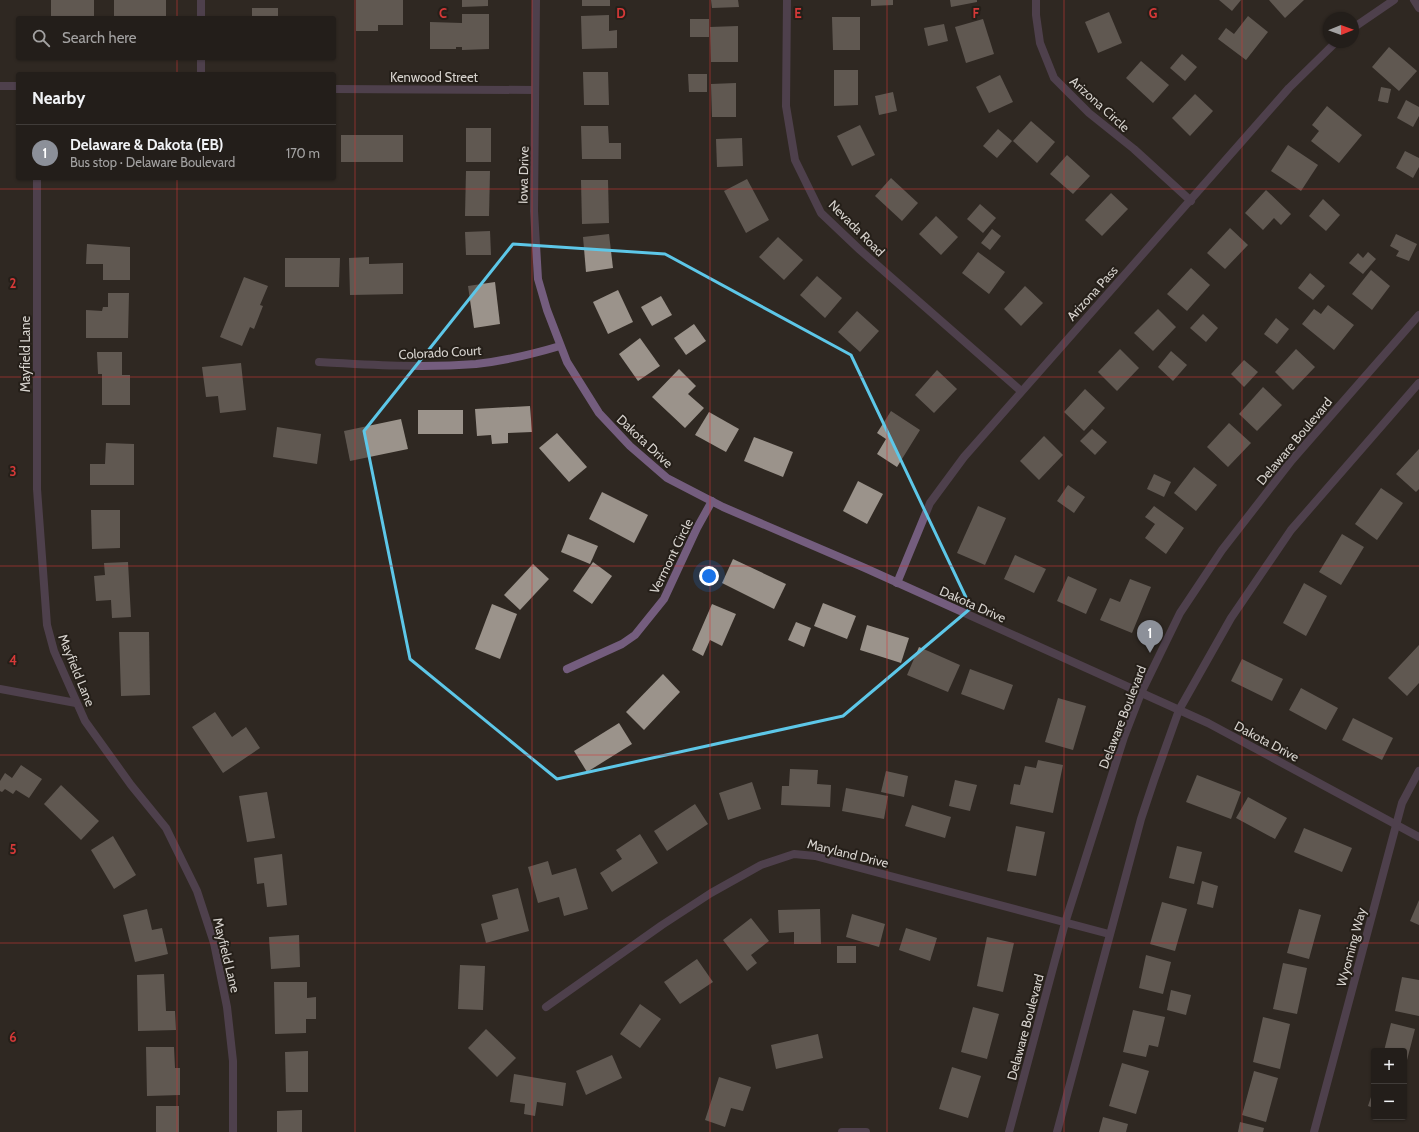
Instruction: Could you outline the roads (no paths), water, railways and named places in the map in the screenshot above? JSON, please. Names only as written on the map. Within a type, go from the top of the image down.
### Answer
[{"type":"street","points":[[201,0],[201,16]]},
{"type":"street","name":"Iowa Drive","points":[[536,0],[534,211],[538,279],[560,346]]},
{"type":"street","name":"Nevada Road","points":[[787,0],[786,106],[795,160],[822,213],[860,250],[1021,391]]},
{"type":"street","name":"Arizona Circle","points":[[1036,0],[1036,16],[1040,43],[1054,78],[1089,113],[1134,149],[1191,201]]},
{"type":"street","points":[[1359,24],[1394,0]]},
{"type":"street","points":[[1414,0],[1419,8]]},
{"type":"street","name":"Arizona Pass","points":[[897,583],[930,503],[964,457],[1289,88],[1330,48]]},
{"type":"street","points":[[200,72],[201,60]]},
{"type":"street","points":[[0,86],[16,86]]},
{"type":"street","name":"Kenwood Street","points":[[336,89],[535,90]]},
{"type":"street","name":"Mayfield Lane","points":[[37,180],[38,521],[47,625],[54,651],[85,721],[166,828],[197,891],[214,943],[227,1007],[233,1061],[233,1132]]},
{"type":"street","name":"Delaware Boulevard","points":[[1009,1132],[1065,923],[1124,737],[1141,693],[1180,613],[1222,550],[1292,460],[1419,315]]},
{"type":"street","name":"Colorado Court","points":[[319,362],[393,366],[477,364],[531,354],[560,346]]},
{"type":"street","name":"Dakota Drive","points":[[560,346],[599,413],[630,446],[667,478],[712,501],[798,540],[1208,723],[1419,836]]},
{"type":"street","points":[[1057,1132],[1109,934],[1154,780],[1179,710],[1231,618],[1291,530],[1419,383]]},
{"type":"street","name":"Vermont Circle","points":[[567,669],[622,644],[636,635],[664,599],[697,528],[712,501]]},
{"type":"street","points":[[0,689],[76,702]]},
{"type":"street","name":"Wyoming Way","points":[[1314,1132],[1402,803],[1419,771]]},
{"type":"street","name":"Maryland Drive","points":[[546,1007],[662,924],[711,893],[761,865],[794,854],[815,856],[1109,934]]},
{"type":"street","points":[[842,1132],[866,1132]]},
{"type":"place","name":"Delaware & Dakota (EB)","points":[[1150,653]]}]
